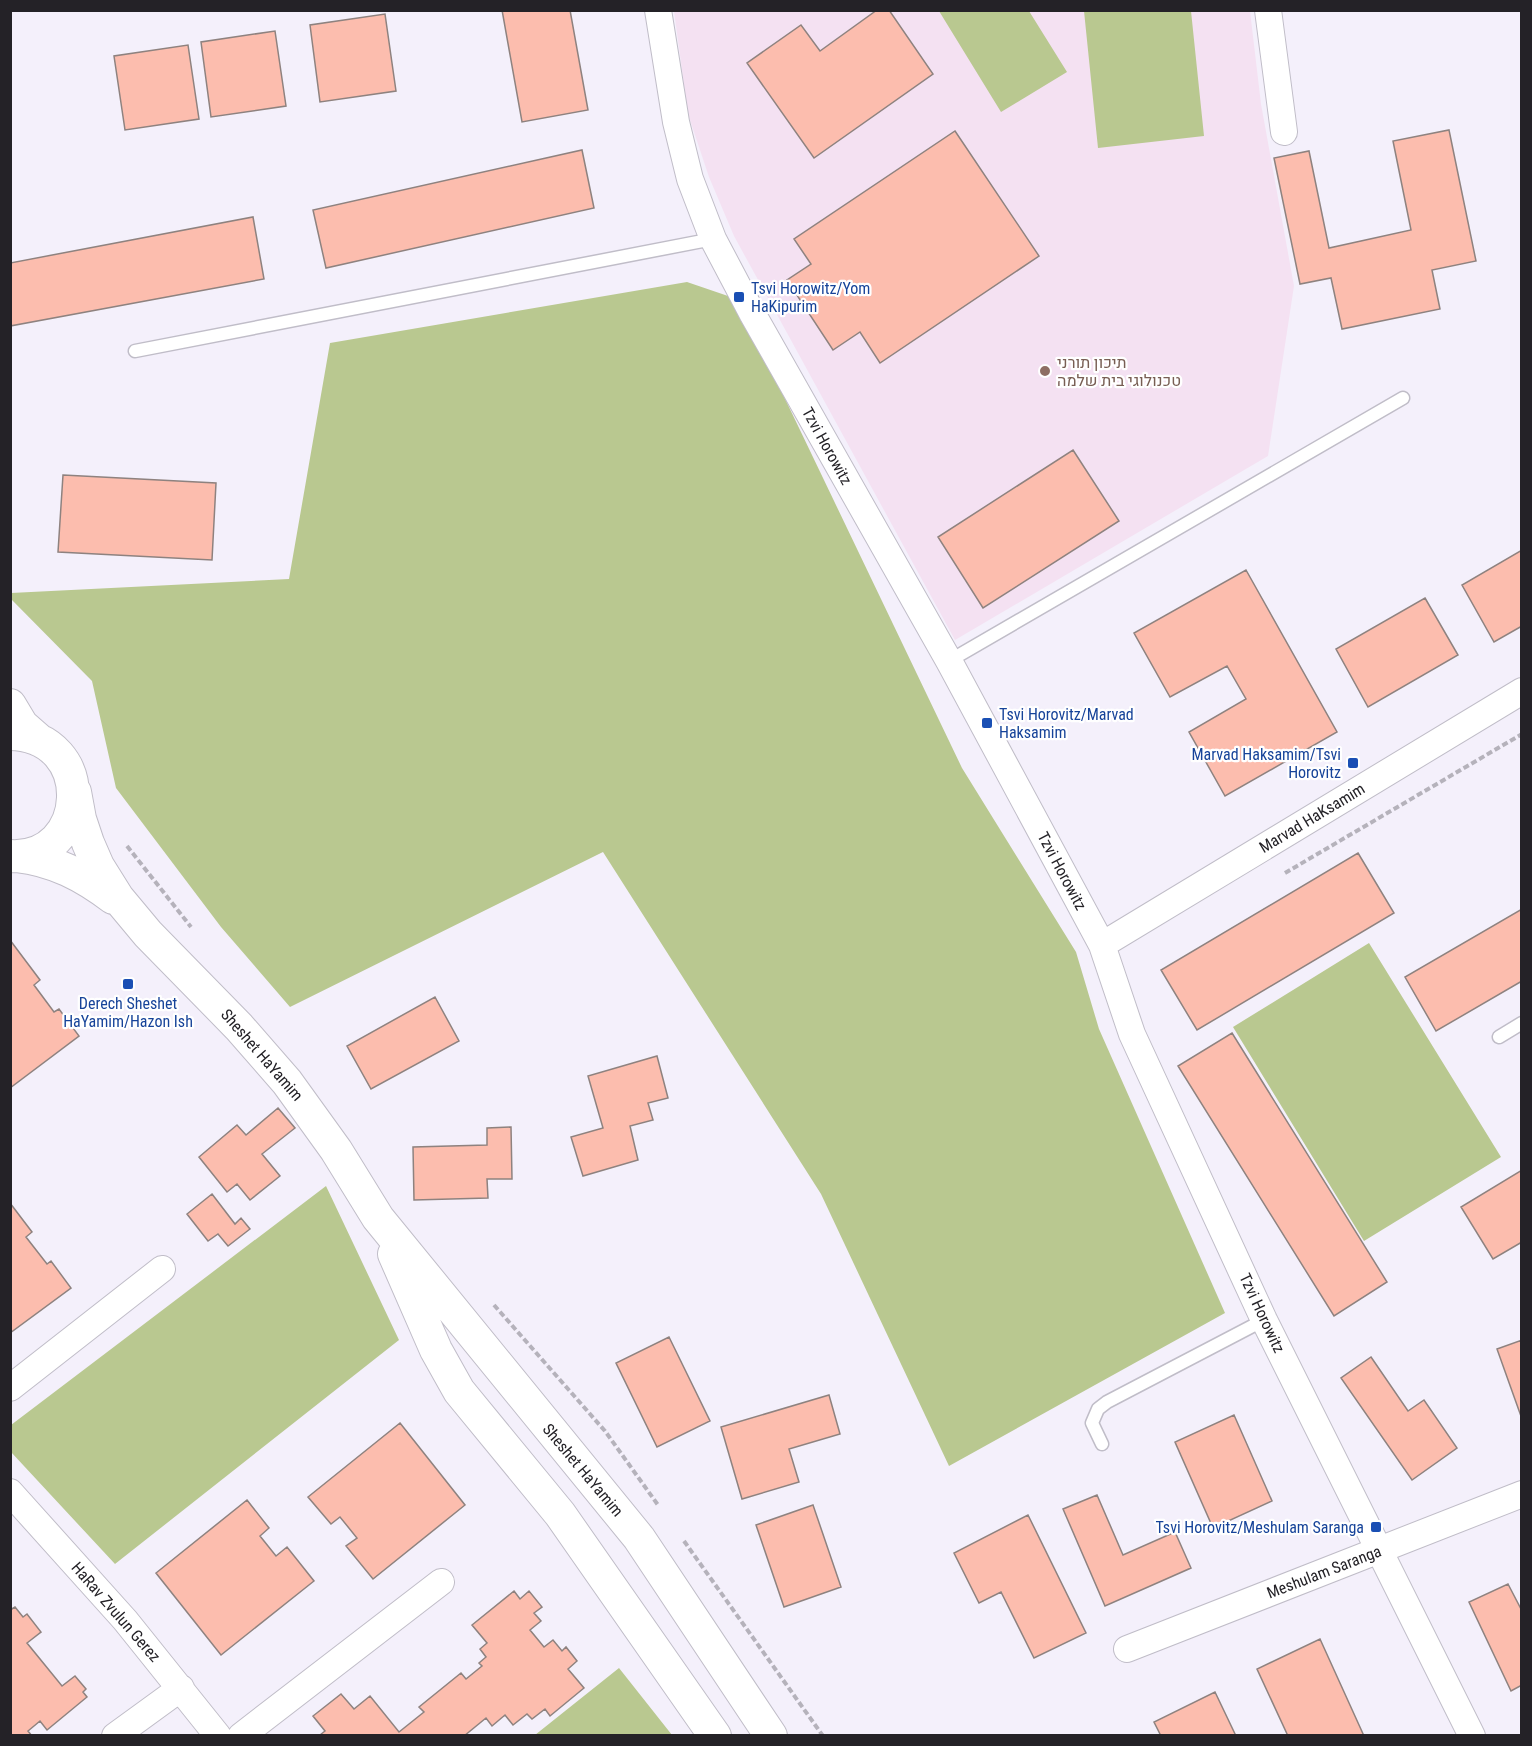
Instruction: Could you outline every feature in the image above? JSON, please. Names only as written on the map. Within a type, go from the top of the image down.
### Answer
[{"type":"street","name":"Tzvi Horowitz","points":[[658,10],[676,122],[687,167],[713,239],[949,661],[1102,945],[1132,1034],[1264,1320],[1472,1736]]},
{"type":"street","points":[[1268,10],[1284,132]]},
{"type":"street","name":"Marvad HaKsamim","points":[[1102,945],[1521,691]]},
{"type":"street","points":[[10,705],[22,724],[24,737]]},
{"type":"street","name":"Sheshet HaYamim","points":[[24,737],[54,749],[67,765],[80,819],[93,855],[104,877],[126,908],[170,957],[239,1027],[287,1082],[336,1150],[378,1218],[639,1538],[771,1736]]},
{"type":"street","points":[[14,856],[43,848],[59,836],[73,811],[75,792]]},
{"type":"street","name":"Sheshet HaYamim","points":[[14,856],[45,861],[68,870],[126,908]]},
{"type":"street","name":"Sheshet HaYamim","points":[[378,1218],[426,1328],[459,1390],[560,1514],[597,1564],[715,1736]]},
{"type":"street","points":[[10,1388],[162,1269]]},
{"type":"street","name":"HaRav Zvulun Gerez","points":[[10,1492],[114,1607],[218,1736]]},
{"type":"street","name":"Meshulam Saranga","points":[[1127,1649],[1521,1494]]},
{"type":"street","points":[[241,1736],[441,1582]]},
{"type":"street","points":[[115,1736],[181,1688]]},
{"type":"lane","points":[[135,351],[713,239]]},
{"type":"lane","points":[[949,661],[1402,398]]},
{"type":"lane","points":[[1499,1037],[1521,1023]]},
{"type":"lane","points":[[1102,1444],[1092,1423],[1098,1409],[1107,1402],[1264,1320]]},
{"type":"path","points":[[1277,877],[1521,734]]},
{"type":"shaded area","name":"תיכון תורני טכנולוגי בית שלמה","points":[[674,11],[1250,11],[1261,104],[1294,286],[1268,456],[955,640],[734,236],[709,177],[688,114]]},
{"type":"green space","points":[[939,11],[1029,11],[1067,72],[1001,112]]},
{"type":"green space","points":[[1084,11],[1191,11],[1204,136],[1098,148]]},
{"type":"green space","points":[[687,282],[728,296],[754,334],[962,768],[1076,952],[1099,1029],[1225,1313],[949,1466],[821,1194],[603,852],[290,1007],[221,927],[116,788],[92,681],[11,599],[11,593],[289,579],[330,343]]},
{"type":"green space","points":[[1369,943],[1501,1157],[1364,1241],[1233,1027]]},
{"type":"green space","points":[[326,1186],[399,1340],[115,1564],[11,1452],[11,1425]]},
{"type":"green space","points":[[619,1668],[672,1735],[535,1735]]},
{"type":"building","points":[[502,10],[570,10],[588,110],[522,122]]},
{"type":"building","points":[[877,10],[889,10],[933,74],[814,158],[747,63],[801,25],[820,51]]},
{"type":"building","points":[[385,14],[396,91],[320,102],[310,25]]},
{"type":"building","points":[[275,31],[286,106],[211,117],[201,42]]},
{"type":"building","points":[[188,45],[199,119],[125,130],[114,56]]},
{"type":"building","points":[[1449,130],[1476,261],[1432,270],[1440,309],[1342,329],[1331,278],[1300,284],[1274,158],[1309,151],[1329,248],[1411,230],[1393,141]]},
{"type":"building","points":[[955,131],[1039,256],[880,363],[860,332],[833,350],[787,280],[811,264],[794,239]]},
{"type":"building","points":[[582,150],[594,208],[326,268],[313,210]]},
{"type":"building","points":[[253,217],[264,279],[10,326],[10,263]]},
{"type":"building","points":[[1073,450],[1119,521],[983,608],[938,537]]},
{"type":"building","points":[[63,475],[216,483],[212,560],[58,552]]},
{"type":"building","points":[[1522,550],[1522,626],[1494,642],[1462,585]]},
{"type":"building","points":[[1246,570],[1337,732],[1225,796],[1189,732],[1246,699],[1227,666],[1170,697],[1134,633]]},
{"type":"building","points":[[1425,598],[1458,655],[1368,707],[1336,649]]},
{"type":"building","points":[[1358,853],[1394,913],[1197,1030],[1161,970]]},
{"type":"building","points":[[1522,909],[1522,981],[1436,1031],[1405,977]]},
{"type":"building","points":[[10,940],[40,980],[34,985],[54,1012],[59,1009],[79,1036],[10,1088]]},
{"type":"building","points":[[435,997],[459,1041],[371,1089],[347,1046]]},
{"type":"building","points":[[1232,1033],[1387,1282],[1334,1316],[1178,1066]]},
{"type":"building","points":[[657,1056],[668,1098],[648,1103],[653,1120],[630,1126],[638,1160],[583,1176],[571,1137],[603,1128],[588,1076]]},
{"type":"building","points":[[278,1108],[295,1128],[262,1154],[280,1176],[250,1200],[237,1184],[227,1192],[199,1157],[237,1125],[246,1135]]},
{"type":"building","points":[[511,1127],[512,1179],[487,1179],[488,1198],[414,1200],[413,1147],[487,1145],[487,1128]]},
{"type":"building","points":[[1522,1170],[1522,1242],[1493,1259],[1461,1207]]},
{"type":"building","points":[[212,1194],[235,1224],[241,1218],[250,1229],[228,1246],[218,1234],[208,1241],[187,1214]]},
{"type":"building","points":[[10,1203],[32,1232],[26,1237],[47,1264],[51,1261],[71,1288],[10,1333]]},
{"type":"building","points":[[669,1337],[710,1421],[657,1447],[616,1363]]},
{"type":"building","points":[[1522,1340],[1522,1419],[1497,1349]]},
{"type":"building","points":[[1371,1357],[1408,1411],[1424,1400],[1457,1448],[1412,1480],[1341,1378]]},
{"type":"building","points":[[829,1395],[840,1434],[789,1449],[799,1482],[742,1499],[721,1427]]},
{"type":"building","points":[[1234,1415],[1272,1501],[1213,1528],[1175,1442]]},
{"type":"building","points":[[400,1423],[465,1505],[373,1579],[346,1546],[357,1538],[340,1517],[331,1524],[308,1497]]},
{"type":"building","points":[[1097,1495],[1123,1555],[1175,1532],[1191,1568],[1105,1606],[1063,1509]]},
{"type":"building","points":[[247,1500],[269,1528],[260,1536],[276,1556],[287,1547],[314,1581],[221,1655],[156,1573]]},
{"type":"building","points":[[813,1505],[841,1587],[784,1607],[756,1525]]},
{"type":"building","points":[[1028,1515],[1086,1633],[1034,1658],[1001,1592],[979,1603],[954,1553]]},
{"type":"building","points":[[1508,1584],[1522,1611],[1522,1685],[1511,1691],[1469,1602]]},
{"type":"building","points":[[514,1591],[520,1599],[529,1591],[542,1607],[534,1613],[541,1621],[530,1630],[544,1647],[553,1640],[562,1651],[566,1647],[577,1661],[568,1669],[584,1688],[550,1716],[545,1709],[532,1719],[527,1714],[513,1725],[505,1715],[492,1726],[486,1718],[464,1736],[320,1735],[325,1731],[313,1716],[341,1694],[354,1709],[370,1696],[399,1732],[424,1712],[419,1707],[461,1673],[466,1679],[482,1666],[479,1663],[486,1657],[480,1649],[487,1643],[472,1625]]},
{"type":"building","points":[[15,1607],[23,1617],[27,1614],[41,1632],[27,1643],[62,1686],[75,1676],[86,1689],[83,1692],[87,1697],[47,1730],[40,1721],[28,1731],[32,1736],[10,1736],[10,1610]]},
{"type":"building","points":[[1320,1639],[1364,1736],[1288,1736],[1257,1669]]},
{"type":"building","points":[[1215,1692],[1236,1736],[1161,1736],[1154,1722]]},
{"type":"place","name":"Tsvi Horowitz/Yom HaKipurim","points":[[739,297]]},
{"type":"place","name":"תיכון תורני טכנולוגי בית שלמה","points":[[1045,371]]},
{"type":"place","name":"Tsvi Horovitz/Marvad Haksamim","points":[[987,723]]},
{"type":"place","name":"Marvad Haksamim/Tsvi Horovitz","points":[[1353,763]]},
{"type":"place","name":"Derech Sheshet HaYamim/Hazon Ish","points":[[128,984]]},
{"type":"place","name":"Tsvi Horovitz/Meshulam Saranga","points":[[1376,1527]]}]
